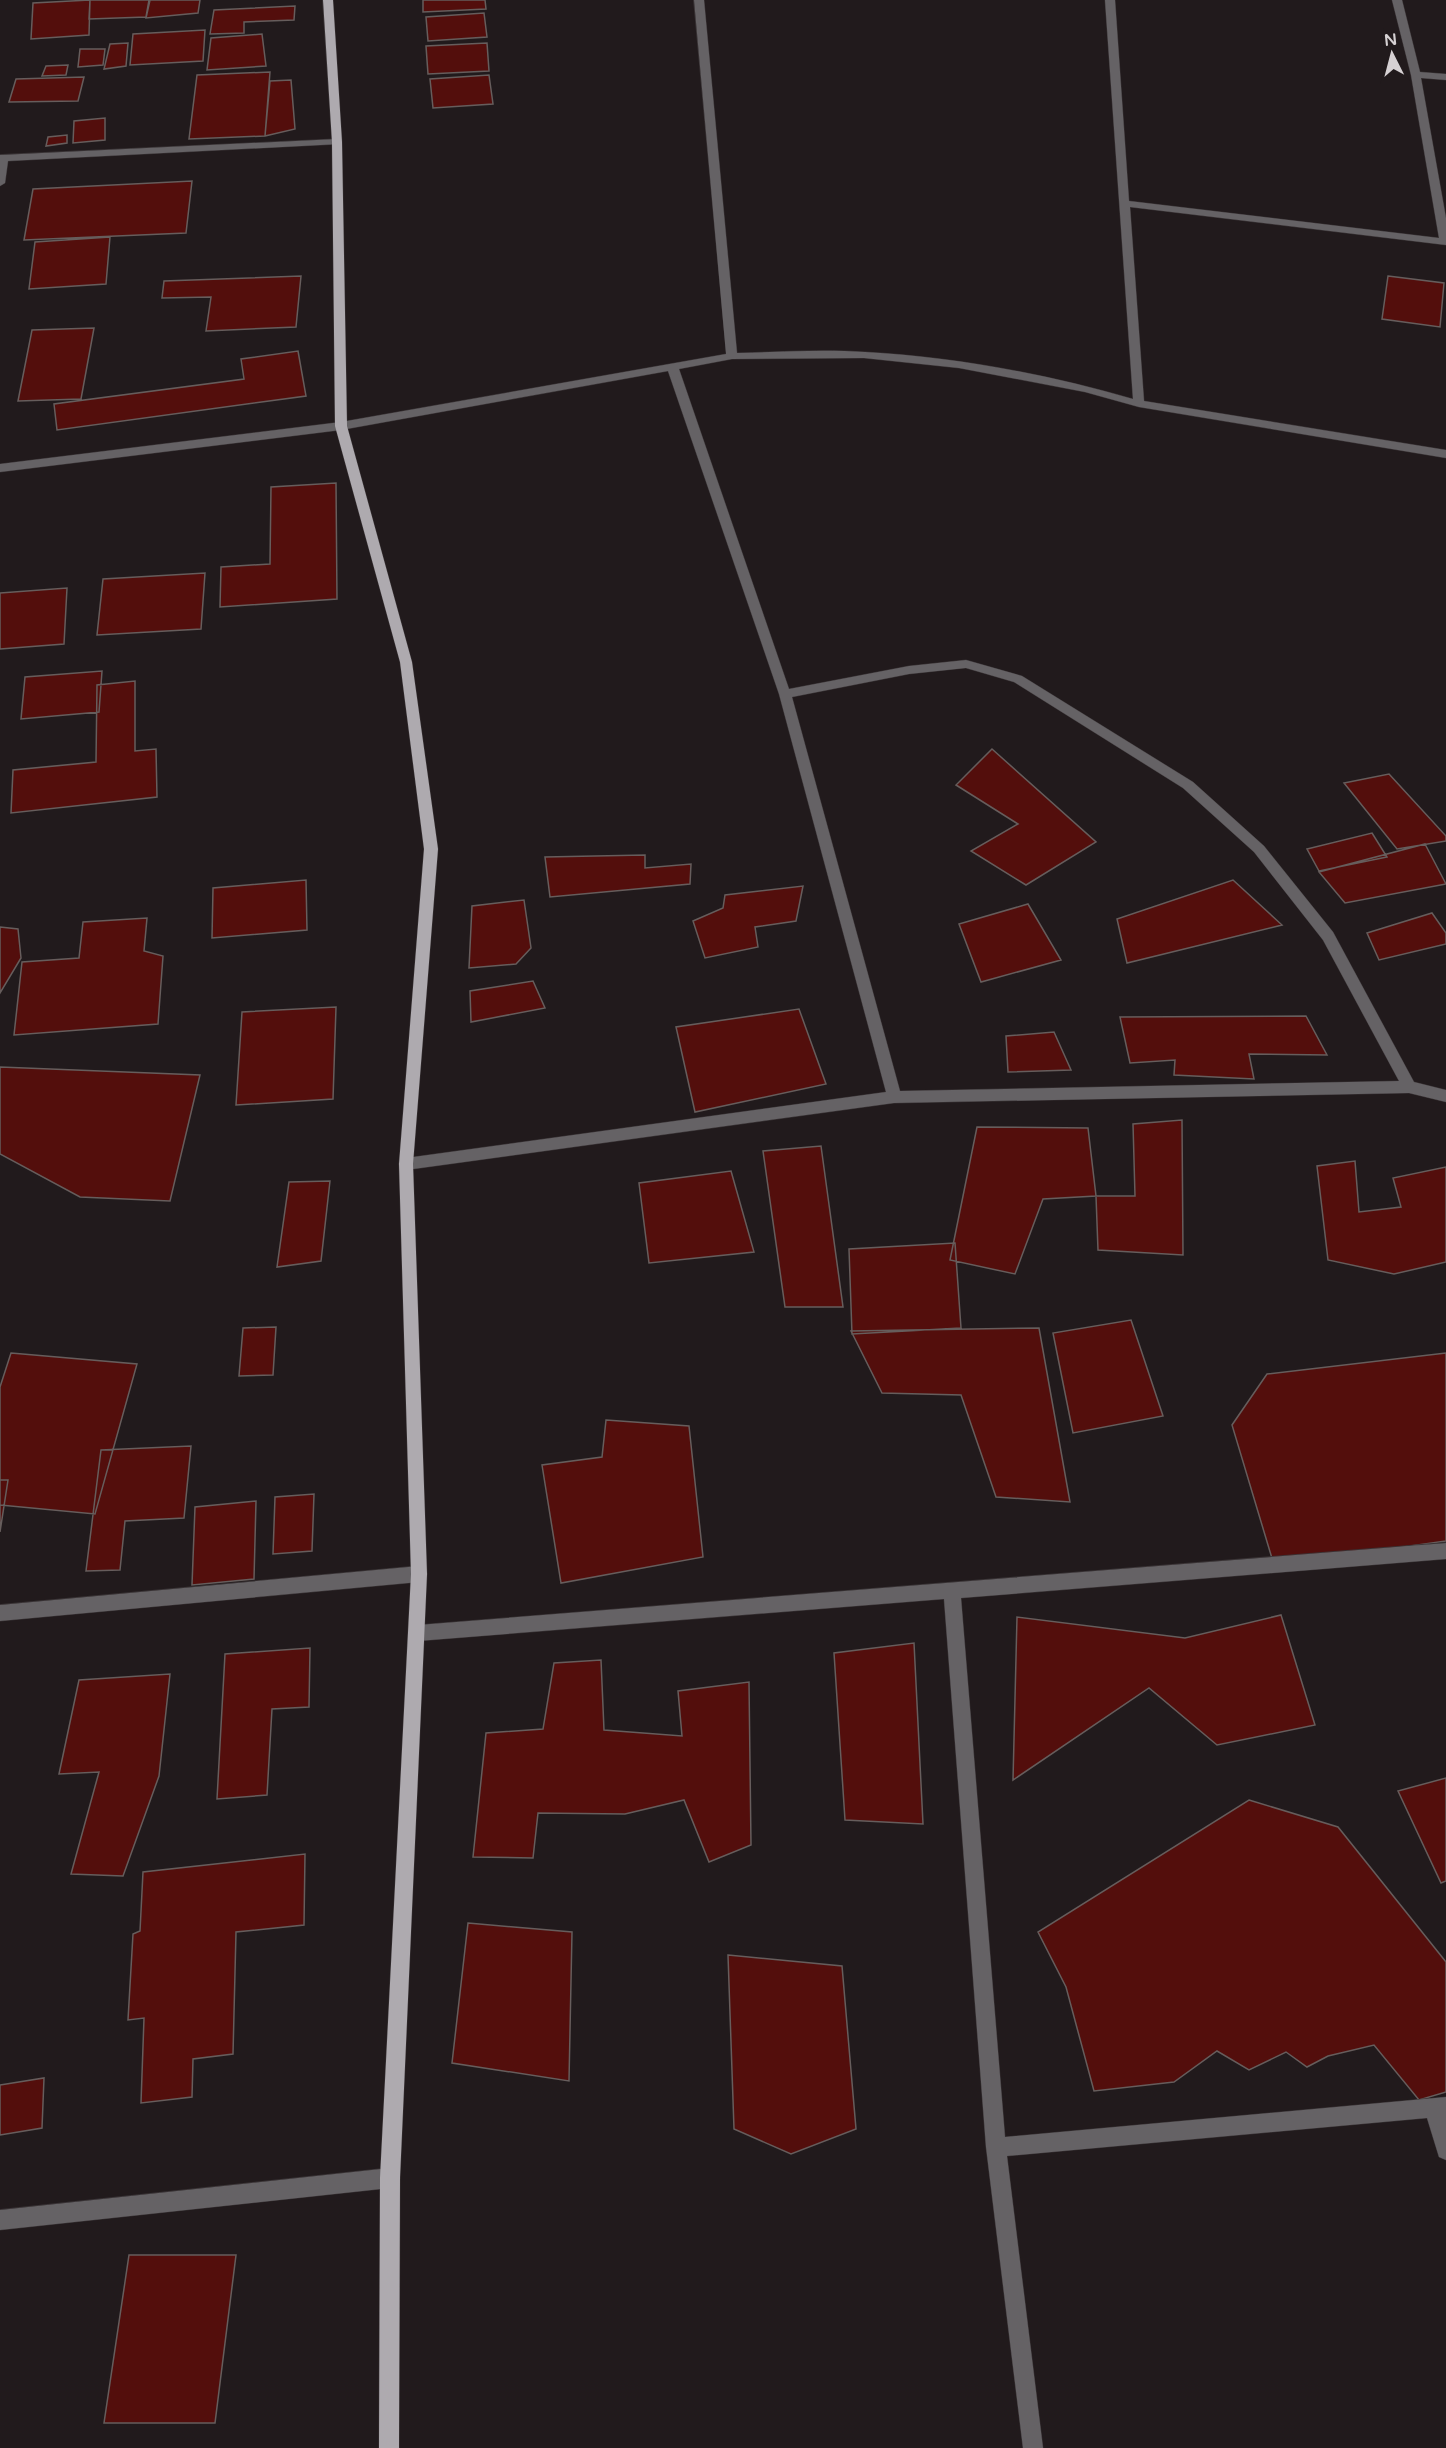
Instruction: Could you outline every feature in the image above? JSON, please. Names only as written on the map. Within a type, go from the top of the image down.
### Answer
[{"type":"main road","points":[[328,0],[337,142],[341,426],[406,662],[431,849],[406,1164],[419,1574],[390,2178],[389,2448]]},
{"type":"street","points":[[699,0],[732,356]]},
{"type":"street","points":[[1110,0],[1139,404]]},
{"type":"street","points":[[1123,203],[1445,242],[1416,75],[1397,0]]},
{"type":"street","points":[[1416,75],[1446,77]]},
{"type":"street","points":[[0,183],[1,158],[337,142]]},
{"type":"street","points":[[0,468],[341,426],[732,356],[864,355],[959,365],[1086,389],[1139,404],[1446,454]]},
{"type":"street","points":[[672,365],[785,694],[894,1097]]},
{"type":"street","points":[[785,694],[909,670],[966,664],[1018,679],[1168,772],[1188,785],[1259,849],[1328,936],[1409,1087]]},
{"type":"street","points":[[406,1164],[894,1097],[1409,1087],[1446,1096]]},
{"type":"street","points":[[417,1633],[1446,1551]]},
{"type":"street","points":[[0,1614],[419,1574]]},
{"type":"street","points":[[952,1590],[996,2146],[1033,2448]]},
{"type":"street","points":[[996,2146],[1439,2108],[1446,2150]]},
{"type":"street","points":[[0,2220],[390,2178]]},
{"type":"building","points":[[90,0],[89,35],[31,39],[33,3]]},
{"type":"building","points":[[90,0],[149,0],[146,17],[89,19]]},
{"type":"building","points":[[150,0],[200,0],[198,13],[146,18]]},
{"type":"building","points":[[423,0],[485,0],[486,9],[423,12]]},
{"type":"building","points":[[295,6],[294,20],[244,22],[244,33],[210,34],[214,10]]},
{"type":"building","points":[[484,13],[487,37],[428,41],[426,17]]},
{"type":"building","points":[[205,30],[203,61],[130,65],[133,34]]},
{"type":"building","points":[[262,34],[266,66],[207,70],[211,38]]},
{"type":"building","points":[[128,43],[126,66],[104,69],[110,44]]},
{"type":"building","points":[[487,43],[489,71],[428,74],[426,46]]},
{"type":"building","points":[[80,49],[105,49],[103,65],[78,67]]},
{"type":"building","points":[[68,65],[66,75],[42,76],[46,66]]},
{"type":"building","points":[[270,72],[265,136],[189,139],[197,75]]},
{"type":"building","points":[[489,75],[493,104],[433,108],[430,79]]},
{"type":"building","points":[[84,77],[78,101],[9,102],[16,79]]},
{"type":"building","points":[[291,80],[295,129],[265,136],[270,81]]},
{"type":"building","points":[[105,118],[105,140],[73,143],[74,121]]},
{"type":"building","points":[[67,135],[67,143],[46,146],[48,137]]},
{"type":"building","points":[[192,181],[186,233],[24,240],[33,189]]},
{"type":"building","points":[[110,237],[106,284],[29,289],[35,242]]},
{"type":"building","points":[[301,276],[296,327],[206,331],[211,297],[162,298],[164,281]]},
{"type":"building","points":[[1388,276],[1444,283],[1440,327],[1382,319]]},
{"type":"building","points":[[94,328],[81,399],[18,401],[32,330]]},
{"type":"building","points":[[298,351],[306,396],[57,430],[54,404],[244,379],[241,359]]},
{"type":"building","points":[[336,483],[337,599],[220,607],[221,567],[270,564],[271,487]]},
{"type":"building","points":[[205,573],[201,629],[97,635],[103,579]]},
{"type":"building","points":[[67,588],[64,644],[0,649],[0,593]]},
{"type":"building","points":[[102,671],[99,712],[21,719],[25,677]]},
{"type":"building","points":[[135,681],[135,751],[156,749],[157,797],[11,813],[13,770],[96,762],[97,685]]},
{"type":"building","points":[[992,749],[1096,842],[1026,885],[971,851],[1018,824],[956,785]]},
{"type":"building","points":[[1389,774],[1446,836],[1446,841],[1397,849],[1344,783]]},
{"type":"building","points":[[1372,833],[1387,857],[1319,871],[1307,849]]},
{"type":"building","points":[[1425,844],[1446,884],[1345,903],[1319,872]]},
{"type":"building","points":[[645,855],[645,868],[691,864],[690,884],[550,897],[545,857]]},
{"type":"building","points":[[306,880],[307,930],[212,938],[213,888]]},
{"type":"building","points":[[1233,880],[1282,925],[1127,963],[1117,919]]},
{"type":"building","points":[[803,886],[796,921],[755,927],[758,947],[705,958],[693,921],[723,908],[725,895]]},
{"type":"building","points":[[524,900],[531,948],[516,964],[469,968],[472,906]]},
{"type":"building","points":[[1028,904],[1061,960],[981,982],[959,924]]},
{"type":"building","points":[[1432,913],[1446,933],[1446,944],[1379,960],[1367,933]]},
{"type":"building","points":[[147,918],[144,951],[163,956],[158,1024],[14,1035],[22,962],[79,958],[83,922]]},
{"type":"building","points":[[0,927],[18,929],[21,958],[0,993]]},
{"type":"building","points":[[533,981],[545,1008],[471,1022],[470,991]]},
{"type":"building","points":[[336,1007],[333,1099],[236,1105],[242,1012]]},
{"type":"building","points":[[799,1009],[826,1084],[695,1112],[676,1027]]},
{"type":"building","points":[[1306,1016],[1327,1055],[1249,1054],[1254,1079],[1174,1075],[1175,1060],[1130,1063],[1120,1017]]},
{"type":"building","points":[[1054,1032],[1071,1070],[1008,1072],[1006,1036]]},
{"type":"building","points":[[0,1067],[200,1075],[170,1201],[80,1197],[0,1154]]},
{"type":"building","points":[[1182,1120],[1183,1255],[1098,1250],[1096,1196],[1135,1196],[1133,1124]]},
{"type":"building","points":[[977,1127],[1088,1128],[1096,1196],[1043,1199],[1015,1274],[950,1260]]},
{"type":"building","points":[[821,1146],[843,1307],[785,1307],[763,1151]]},
{"type":"building","points":[[1355,1161],[1359,1212],[1401,1207],[1393,1178],[1446,1167],[1446,1262],[1394,1274],[1328,1260],[1317,1166]]},
{"type":"building","points":[[731,1171],[754,1252],[649,1263],[639,1183]]},
{"type":"building","points":[[330,1181],[321,1261],[277,1267],[289,1182]]},
{"type":"building","points":[[955,1243],[961,1328],[852,1334],[849,1249]]},
{"type":"building","points":[[1131,1320],[1163,1416],[1073,1433],[1053,1333]]},
{"type":"building","points":[[276,1327],[273,1375],[239,1376],[243,1328]]},
{"type":"building","points":[[1039,1328],[1070,1502],[996,1497],[961,1395],[882,1393],[851,1331]]},
{"type":"building","points":[[11,1353],[137,1364],[95,1514],[0,1505],[0,1387]]},
{"type":"building","points":[[1446,1353],[1446,1541],[1274,1565],[1232,1425],[1267,1374]]},
{"type":"building","points":[[606,1420],[689,1426],[703,1557],[561,1583],[542,1465],[602,1457]]},
{"type":"building","points":[[191,1446],[184,1518],[125,1521],[120,1570],[86,1571],[101,1450]]},
{"type":"building","points":[[0,1480],[8,1480],[0,1532]]},
{"type":"building","points":[[314,1494],[312,1551],[273,1554],[275,1497]]},
{"type":"building","points":[[256,1501],[254,1579],[192,1585],[195,1507]]},
{"type":"building","points":[[1281,1615],[1315,1725],[1217,1745],[1149,1688],[1013,1780],[1017,1617],[1185,1638]]},
{"type":"building","points":[[914,1643],[923,1824],[845,1820],[834,1653]]},
{"type":"building","points":[[310,1648],[309,1707],[272,1709],[267,1795],[217,1799],[225,1654]]},
{"type":"building","points":[[601,1660],[604,1730],[682,1736],[678,1691],[749,1682],[751,1845],[709,1862],[684,1800],[625,1814],[538,1813],[533,1858],[473,1857],[486,1733],[543,1729],[554,1663]]},
{"type":"building","points":[[170,1674],[159,1776],[123,1876],[71,1874],[99,1772],[59,1774],[79,1680]]},
{"type":"building","points":[[1446,1778],[1446,1881],[1441,1883],[1398,1791]]},
{"type":"building","points":[[1249,1800],[1338,1827],[1446,1962],[1446,2092],[1419,2100],[1374,2045],[1328,2056],[1307,2067],[1286,2052],[1249,2070],[1217,2051],[1174,2082],[1094,2091],[1066,1987],[1038,1932]]},
{"type":"building","points":[[305,1854],[304,1925],[236,1932],[233,2054],[193,2059],[192,2097],[141,2103],[144,2018],[128,2020],[133,1934],[140,1931],[143,1872]]},
{"type":"building","points":[[468,1923],[572,1932],[569,2081],[452,2063]]},
{"type":"building","points":[[728,1955],[842,1966],[856,2129],[791,2154],[734,2129]]},
{"type":"building","points":[[44,2078],[42,2128],[0,2135],[0,2085]]},
{"type":"building","points":[[129,2255],[236,2255],[215,2423],[104,2423]]}]
